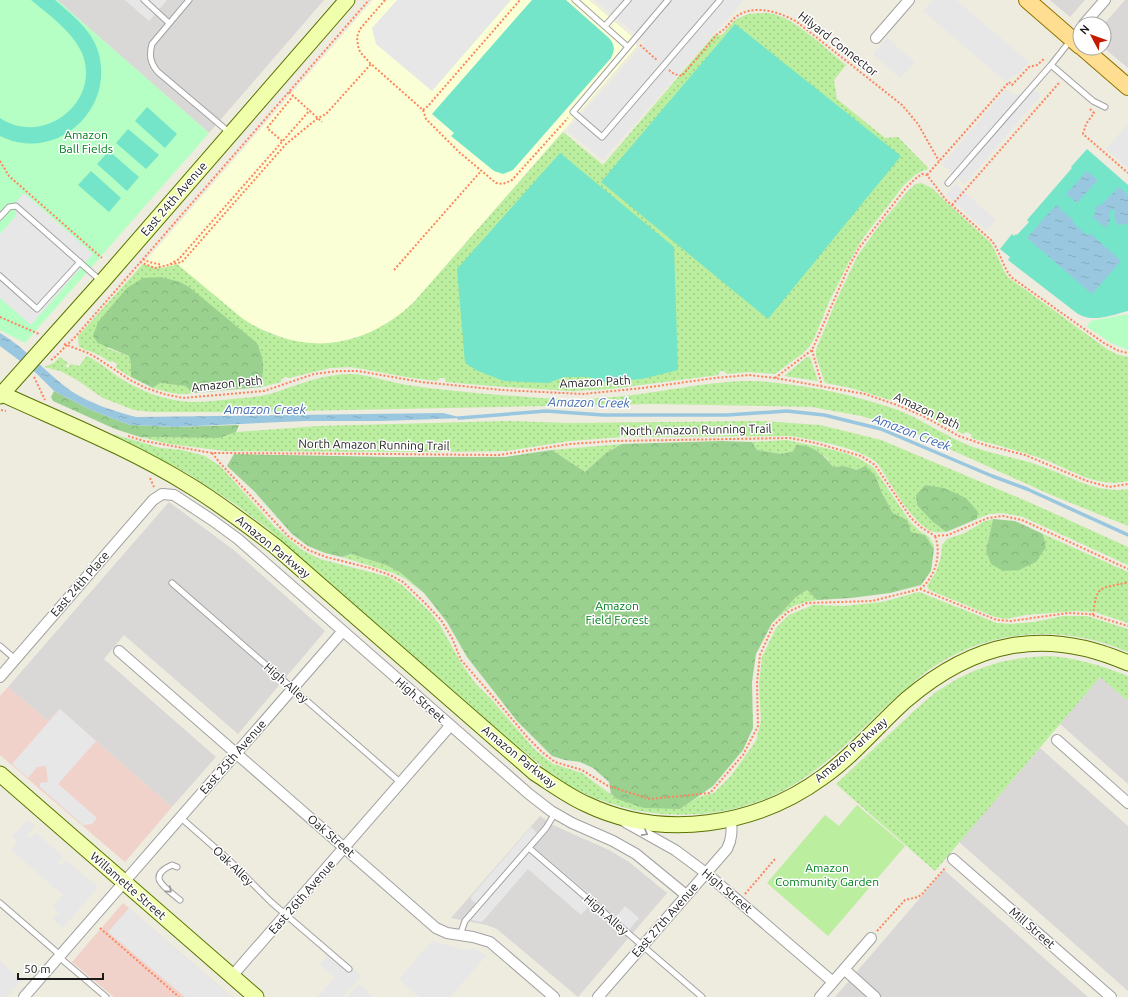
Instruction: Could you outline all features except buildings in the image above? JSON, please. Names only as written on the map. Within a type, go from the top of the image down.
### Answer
[{"type":"main road","name":"East 24th Avenue","points":[[1,395],[31,366],[347,0]]},
{"type":"main road","points":[[1027,0],[1072,35]]},
{"type":"main road","points":[[1096,56],[1128,87]]},
{"type":"main road","name":"Amazon Parkway","points":[[1,395],[104,440],[188,484],[234,515],[275,546],[535,773],[559,790],[587,804],[611,814],[633,820],[658,824],[682,825],[707,823],[749,815],[799,794],[847,758],[906,700],[936,677],[962,661],[993,649],[1017,645],[1047,643],[1076,645],[1105,653],[1128,663]]},
{"type":"main road","name":"Willamette Street","points":[[0,774],[256,997]]},
{"type":"street","points":[[876,38],[909,0]]},
{"type":"street","points":[[1091,16],[1105,0]]},
{"type":"street","name":"High Street","points":[[162,494],[171,494],[177,497],[238,539],[342,632],[529,794],[555,813],[572,823],[613,841],[636,854],[686,895]]},
{"type":"street","name":"East 24th Place","points":[[0,677],[153,500],[162,494]]},
{"type":"street","name":"East 25th Avenue","points":[[24,997],[342,632]]},
{"type":"street","name":"Oak Street","points":[[119,651],[436,928],[447,933],[479,938],[496,945],[554,997]]},
{"type":"street","name":"East 26th Avenue","points":[[232,976],[450,726]]},
{"type":"street","points":[[1057,740],[1128,803]]},
{"type":"street","name":"High Street","points":[[611,814],[670,847],[706,873],[833,982]]},
{"type":"street","name":"East 27th Avenue","points":[[598,997],[727,849],[731,842],[731,819]]},
{"type":"street","name":"Mill Street","points":[[953,859],[1110,997]]},
{"type":"street","points":[[820,997],[871,938]]},
{"type":"street","points":[[844,969],[875,997]]},
{"type":"lane","points":[[144,0],[169,23]]},
{"type":"lane","points":[[189,0],[152,44],[150,53],[152,65],[158,72],[231,134]]},
{"type":"lane","points":[[575,0],[628,47]]},
{"type":"lane","points":[[605,26],[628,0]]},
{"type":"lane","points":[[668,0],[573,112],[602,137],[720,0]]},
{"type":"lane","points":[[948,183],[1051,65],[1072,46]]},
{"type":"lane","points":[[1051,65],[1093,102],[1105,107]]},
{"type":"lane","points":[[0,218],[9,207],[16,206],[102,282]]},
{"type":"lane","points":[[0,276],[37,309],[80,262]]},
{"type":"lane","name":"High Alley","points":[[172,583],[401,783]]},
{"type":"lane","points":[[0,646],[15,659]]},
{"type":"lane","points":[[460,935],[464,921],[548,826],[555,813]]},
{"type":"lane","name":"Oak Alley","points":[[180,817],[229,860],[266,898],[349,969]]},
{"type":"lane","name":"High Alley","points":[[529,848],[702,997]]},
{"type":"lane","points":[[177,867],[172,865],[162,870],[159,874],[159,880],[180,900]]},
{"type":"lane","points":[[0,903],[106,997]]},
{"type":"path","points":[[66,346],[369,0]]},
{"type":"path","points":[[385,0],[360,29],[357,37],[360,52],[371,64],[423,110],[426,119],[459,152],[496,182],[503,184],[512,180],[573,112]]},
{"type":"path","points":[[423,110],[520,0]]},
{"type":"path","name":"Hilyard Connector","points":[[634,40],[674,74],[682,76],[718,33],[721,32],[737,16],[744,12],[763,10],[786,16],[797,22],[902,105],[918,124],[939,161]]},
{"type":"path","points":[[928,175],[1009,82],[1012,85],[1029,68],[1037,65],[1044,59],[1051,65]]},
{"type":"path","points":[[140,262],[155,268],[182,262],[286,144],[318,118],[326,114],[371,64]]},
{"type":"path","points":[[952,205],[1059,83],[1064,87]]},
{"type":"path","points":[[289,92],[322,122]]},
{"type":"path","points":[[282,141],[267,128],[293,96]]},
{"type":"path","points":[[1089,109],[1094,113],[1086,124],[1084,134],[1128,173]]},
{"type":"path","points":[[143,258],[160,266],[171,264],[180,258],[310,110]]},
{"type":"path","points":[[0,161],[9,176],[102,258]]},
{"type":"path","points":[[394,270],[481,171]]},
{"type":"path","points":[[776,378],[812,350],[848,266],[859,248],[906,188],[915,178],[922,174],[928,175],[946,200],[995,244],[1006,270],[1011,277],[1104,343],[1119,351],[1128,352]]},
{"type":"path","points":[[0,317],[42,335]]},
{"type":"path","name":"Amazon Path","points":[[59,343],[92,355],[130,380],[146,388],[164,394],[184,398],[264,391],[314,374],[358,370],[421,382],[502,390],[582,394],[749,375],[776,378],[866,394],[921,415],[959,436],[985,445],[1025,455],[1098,484],[1109,487],[1128,484]]},
{"type":"path","points":[[812,350],[821,386]]},
{"type":"path","points":[[31,366],[47,401]]},
{"type":"path","name":"North Amazon Running Trail","points":[[125,435],[144,441],[212,453],[499,455],[570,444],[614,441],[790,438],[816,443],[862,456],[875,465],[911,518],[922,528],[935,536]]},
{"type":"path","points":[[212,453],[288,536],[308,550],[326,557],[390,575],[403,582],[441,620],[452,638],[461,660],[527,737],[542,752],[555,762],[582,770],[608,786],[650,799],[710,793],[743,755],[758,726],[757,683],[760,655],[773,626],[788,612],[807,603],[872,601],[920,589],[925,585],[933,573],[937,557],[938,544],[935,536],[948,535],[988,518],[1003,516],[1022,520],[1128,569]]},
{"type":"path","points":[[1093,615],[1096,594],[1101,589],[1128,582]]},
{"type":"path","points":[[920,589],[997,620],[1012,621],[1068,614],[1093,615],[1128,626]]},
{"type":"path","points":[[739,901],[776,859]]},
{"type":"path","points":[[871,938],[905,900],[918,897],[922,894],[953,859]]},
{"type":"path","points":[[100,928],[179,997]]},
{"type":"shaded area","points":[[57,0],[324,0],[209,133]]},
{"type":"shaded area","points":[[125,0],[167,0],[149,21]]},
{"type":"shaded area","points":[[373,0],[589,0],[636,40],[636,47],[414,302],[400,315],[367,334],[327,344],[308,344],[290,340],[255,327],[170,267],[155,268],[143,264]]},
{"type":"shaded area","points":[[397,0],[511,0],[432,91],[376,44],[372,28]]},
{"type":"shaded area","points":[[595,0],[744,0],[603,160],[567,131],[645,42]]},
{"type":"shaded area","points":[[933,0],[956,0],[1029,62],[1019,73],[1005,81],[923,11]]},
{"type":"shaded area","points":[[1050,0],[1085,0],[1070,17]]},
{"type":"shaded area","points":[[1125,0],[1128,0],[1128,68],[1112,55],[1111,16]]},
{"type":"shaded area","points":[[887,38],[915,62],[900,78],[873,54]]},
{"type":"shaded area","points":[[1006,89],[1014,95],[1037,91],[1041,95],[965,184],[942,164]]},
{"type":"shaded area","points":[[1127,125],[1128,126],[1128,168],[1106,149]]},
{"type":"shaded area","points":[[955,184],[996,220],[986,231],[946,195]]},
{"type":"shaded area","points":[[24,193],[93,254],[31,325],[0,298],[0,234],[15,217],[16,202]]},
{"type":"shaded area","points":[[169,502],[235,551],[325,631],[238,734],[124,635],[104,659],[216,757],[172,807],[59,709],[48,721],[8,687]]},
{"type":"shaded area","points":[[1100,677],[1128,701],[1128,784],[1060,724]]},
{"type":"shaded area","points":[[8,687],[48,721],[59,709],[172,807],[125,862],[0,755],[0,696]]},
{"type":"shaded area","points":[[60,709],[96,741],[58,784],[97,818],[92,824],[83,825],[40,787],[40,783],[48,782],[46,766],[37,767],[28,778],[12,764]]},
{"type":"shaded area","points":[[1040,748],[1128,826],[1128,991],[959,842]]},
{"type":"shaded area","points":[[540,816],[553,825],[609,850],[629,862],[667,893],[578,997],[497,929],[487,925],[451,918]]},
{"type":"shaded area","points":[[27,820],[35,826],[27,835],[31,838],[36,833],[63,856],[58,862],[62,866],[66,860],[98,887],[63,928],[53,919],[59,912],[53,907],[63,895],[11,850],[18,842],[12,837]]},
{"type":"shaded area","points":[[531,827],[537,833],[529,843],[595,899],[581,915],[528,869],[482,922],[471,920],[481,908],[470,898]]},
{"type":"shaded area","points":[[944,870],[1088,997],[835,997]]},
{"type":"shaded area","points":[[123,903],[232,997],[114,997],[72,962]]},
{"type":"shaded area","points":[[625,906],[639,918],[629,930],[615,918]]},
{"type":"shaded area","points":[[129,908],[232,997],[185,997],[108,932]]},
{"type":"shaded area","points":[[432,941],[464,950],[474,948],[486,956],[450,997],[419,997],[399,979]]},
{"type":"shaded area","points":[[332,950],[361,976],[343,997],[317,997],[335,977],[320,964]]},
{"type":"shaded area","points":[[0,961],[21,980],[7,997],[0,997]]},
{"type":"shaded area","points":[[359,984],[373,997],[347,997]]},
{"type":"green space","name":"Amazon Ball Fields","points":[[0,0],[57,0],[209,133],[25,343],[0,330]]},
{"type":"green space","points":[[31,0],[55,0],[86,29],[98,51],[101,72],[98,93],[90,111],[77,126],[60,137],[41,143],[21,143],[0,136],[0,118],[17,126],[34,127],[50,123],[65,115],[76,103],[84,88],[86,71],[82,53],[78,45],[60,24]]},
{"type":"green space","points":[[532,0],[566,0],[609,38],[614,50],[611,58],[513,170],[503,174],[494,171],[451,136],[454,133],[432,114]]},
{"type":"green space","points":[[770,13],[782,17],[801,28],[846,65],[834,80],[837,99],[885,138],[898,137],[928,168],[927,170],[915,175],[904,185],[863,238],[829,302],[813,341],[809,347],[775,374],[749,372],[727,374],[724,371],[720,371],[718,375],[610,389],[572,391],[446,382],[445,378],[440,378],[437,381],[351,367],[330,368],[289,378],[286,377],[281,379],[281,382],[261,387],[263,365],[257,343],[106,348],[129,356],[131,364],[131,377],[116,368],[117,364],[113,361],[110,362],[99,355],[79,347],[78,336],[143,264],[160,268],[177,264],[243,319],[265,331],[287,339],[310,343],[332,343],[353,338],[374,330],[394,318],[414,302],[563,132],[603,165],[714,35],[722,35],[735,20],[748,14]]},
{"type":"green space","points":[[735,24],[901,156],[768,319],[601,182]]},
{"type":"green space","points":[[147,107],[177,134],[165,148],[135,121]]},
{"type":"green space","points":[[128,129],[159,155],[146,169],[116,143]]},
{"type":"green space","points":[[1087,149],[1128,185],[1128,311],[1097,318],[1084,317],[1078,314],[1008,260],[1010,257],[1000,249],[1012,234],[1014,236],[1016,234],[1017,235],[1029,222],[1027,220]]},
{"type":"green space","points":[[109,151],[139,177],[127,191],[97,164]]},
{"type":"green space","points":[[560,153],[674,247],[678,370],[642,379],[604,382],[588,377],[564,377],[548,383],[504,381],[478,371],[465,363],[457,269]]},
{"type":"green space","points":[[91,171],[121,198],[109,212],[78,185]]},
{"type":"green space","points":[[921,183],[932,188],[990,242],[1009,278],[1107,349],[1116,354],[1128,357],[1128,481],[1116,483],[1094,480],[1032,455],[972,438],[971,434],[966,432],[963,434],[900,403],[899,399],[894,397],[890,400],[851,388],[825,383],[816,356],[816,350],[836,301],[858,255],[882,222],[908,191],[916,184]]},
{"type":"green space","points":[[161,277],[180,282],[189,287],[257,343],[263,365],[261,387],[194,393],[185,386],[160,383],[153,388],[131,377],[131,364],[129,356],[98,343],[93,336],[98,322],[127,288],[143,278]]},
{"type":"green space","points":[[1128,314],[1128,350],[1111,343],[1087,327],[1091,321]]},
{"type":"green space","points":[[87,356],[139,389],[154,395],[186,402],[261,396],[311,380],[343,374],[361,375],[407,385],[447,390],[562,399],[615,397],[738,381],[758,381],[800,386],[848,395],[895,409],[968,445],[1046,468],[1086,484],[1106,489],[1128,489],[1128,526],[1049,494],[910,431],[861,416],[812,407],[654,404],[240,412],[153,412],[134,410],[103,398],[74,378],[60,371],[44,367],[54,363],[60,357],[68,363],[65,366],[68,368],[71,364],[79,366]]},
{"type":"green space","points":[[807,357],[810,357],[818,381],[784,376]]},
{"type":"green space","points":[[160,383],[185,386],[194,393],[179,394],[153,388]]},
{"type":"green space","points":[[54,391],[91,410],[130,425],[176,427],[239,425],[236,432],[219,438],[140,437],[115,429],[53,401],[51,397]]},
{"type":"green space","points":[[508,421],[569,423],[761,421],[820,425],[881,440],[1031,503],[1128,547],[1128,565],[1023,517],[1003,513],[989,514],[977,519],[978,512],[933,522],[946,532],[934,532],[926,528],[910,513],[878,464],[870,458],[849,449],[792,436],[622,437],[570,441],[506,451],[438,452],[225,451],[170,444],[140,437],[219,438],[236,432],[318,426]]},
{"type":"green space","points":[[112,434],[161,448],[182,450],[205,456],[220,466],[275,527],[302,550],[320,559],[389,577],[402,585],[429,611],[440,625],[461,663],[475,683],[491,699],[535,750],[553,764],[582,773],[617,799],[680,809],[698,797],[714,793],[731,776],[756,741],[761,721],[759,685],[762,657],[776,628],[789,615],[813,605],[844,606],[882,602],[919,592],[997,623],[1010,624],[1034,622],[1063,616],[1087,616],[1128,629],[1128,652],[1103,643],[1078,637],[1052,634],[1001,638],[977,645],[953,656],[924,673],[832,757],[804,778],[777,793],[749,805],[719,812],[688,815],[658,813],[627,808],[598,799],[570,786],[542,766],[267,528],[235,504],[187,473]]},
{"type":"green space","points":[[787,440],[843,453],[865,462],[874,468],[911,523],[928,536],[934,545],[934,549],[925,535],[910,532],[893,513],[882,493],[875,475],[844,466],[833,467],[827,458],[820,453],[794,451],[782,454],[757,450],[752,442]]},
{"type":"green space","name":"Amazon Field Forest","points":[[722,441],[752,442],[757,450],[782,454],[794,451],[796,445],[802,445],[817,451],[826,458],[833,467],[844,466],[857,470],[865,466],[875,475],[882,493],[893,513],[907,520],[911,532],[925,535],[934,549],[931,571],[921,585],[890,593],[851,598],[817,600],[807,590],[796,597],[772,623],[756,654],[752,682],[753,728],[743,750],[713,786],[680,809],[644,808],[617,799],[611,794],[609,782],[593,768],[580,762],[552,756],[517,721],[467,657],[447,622],[424,593],[401,573],[386,565],[351,554],[342,557],[325,553],[308,546],[292,534],[254,491],[227,466],[234,454],[390,457],[505,457],[552,450],[585,472],[606,453],[622,444]]},
{"type":"green space","points":[[622,444],[606,453],[585,472],[552,450]]},
{"type":"green space","points":[[925,485],[944,488],[966,498],[978,512],[977,519],[946,532],[933,522],[917,505],[916,495]]},
{"type":"green space","points":[[993,519],[986,551],[1046,547],[1043,534],[1128,572],[1128,623],[1095,612],[1075,611],[1025,615],[1006,619],[995,617],[929,590],[927,586],[936,572],[941,557],[942,545],[947,539],[965,533],[983,522]]},
{"type":"green space","points":[[993,519],[1015,521],[1043,534],[1046,547],[1036,562],[1019,570],[1003,571],[991,564],[986,551]]},
{"type":"green space","points":[[351,554],[386,565],[401,573],[424,593],[404,578],[393,573],[342,557]]},
{"type":"green space","points":[[807,590],[817,600],[792,607],[772,623],[796,597]]},
{"type":"green space","points":[[1047,656],[1078,660],[1128,676],[1128,701],[1100,677],[935,871],[836,784],[915,710],[936,692],[957,679],[976,670],[1000,662]]},
{"type":"green space","name":"Amazon Community Garden","points":[[857,805],[905,846],[828,936],[767,883],[825,815],[839,826]]},
{"type":"water","points":[[1087,171],[1098,180],[1077,203],[1066,194]]},
{"type":"water","points":[[1119,187],[1128,195],[1128,223],[1120,225],[1117,224],[1114,216],[1115,211],[1113,209],[1110,212],[1110,221],[1105,228],[1093,217],[1096,211],[1095,207],[1102,204]]},
{"type":"water","points":[[1056,205],[1088,236],[1090,233],[1121,261],[1092,294],[1027,238]]},
{"type":"water","points":[[0,333],[19,346],[53,377],[79,396],[111,410],[136,417],[443,413],[463,418],[382,421],[304,421],[176,427],[130,425],[91,410],[54,391],[36,373],[0,346]]},
{"type":"waterway","name":"Amazon Creek","points":[[459,418],[546,411],[603,415],[727,415],[787,411],[824,415],[881,429],[992,476],[1027,489],[1128,535]]}]
